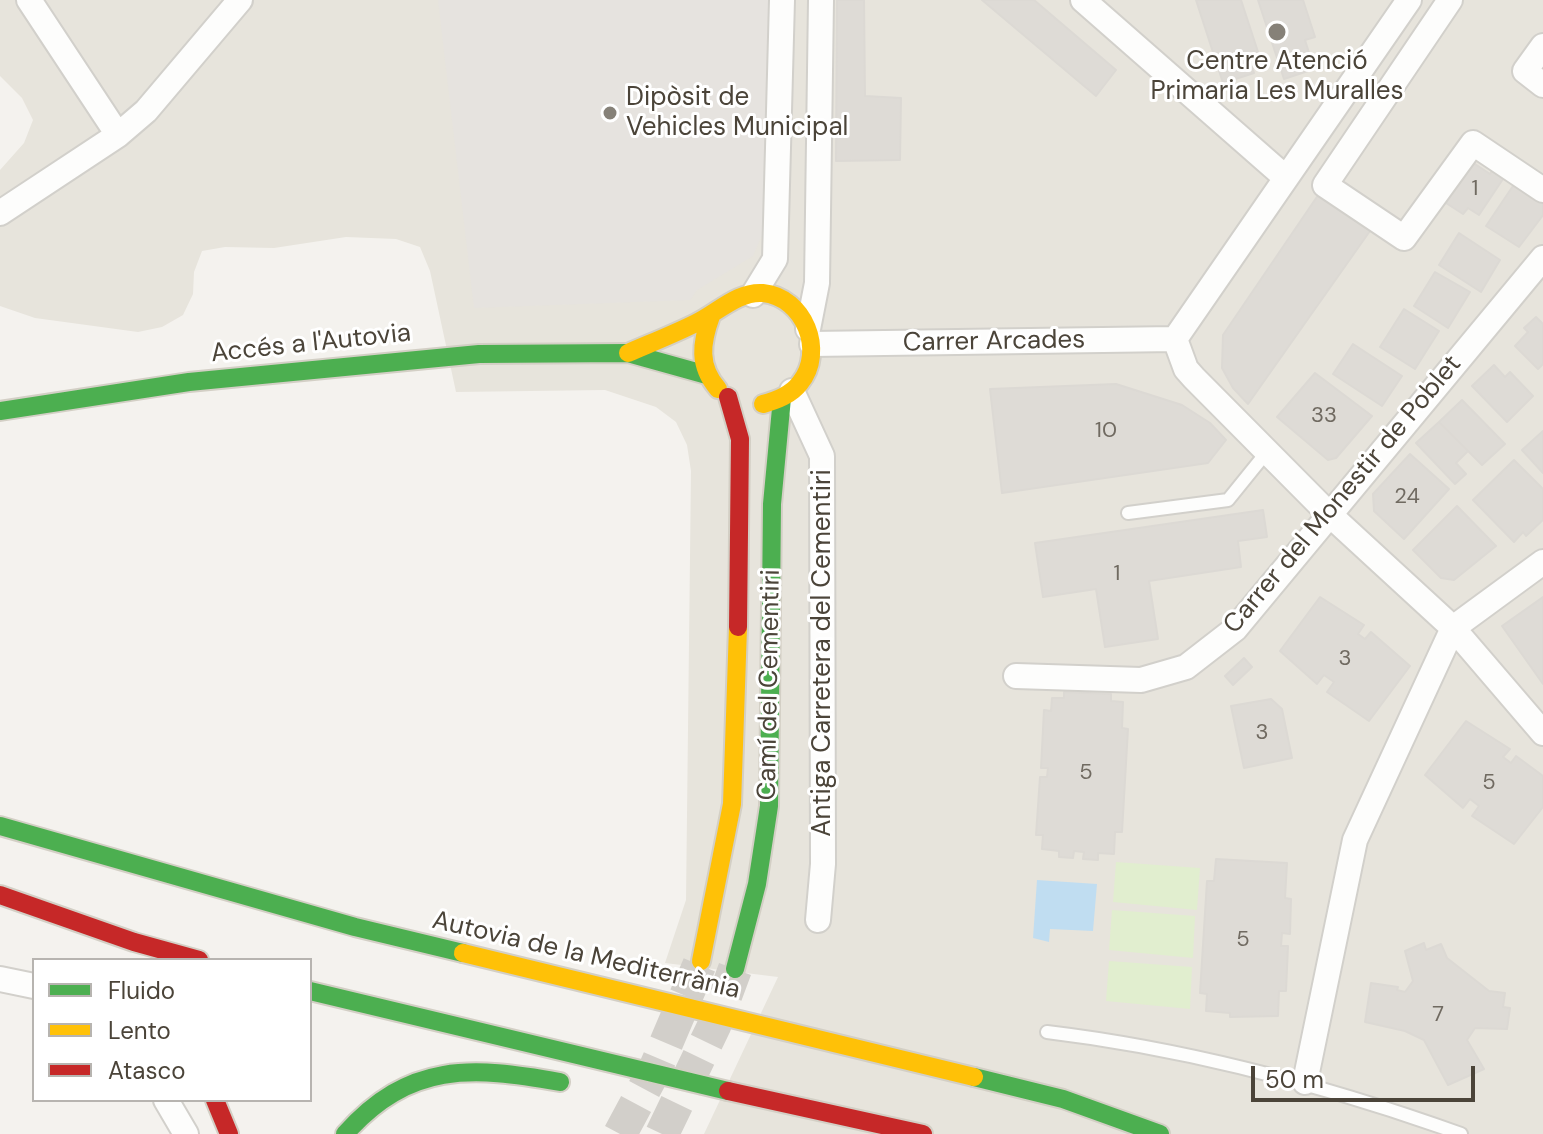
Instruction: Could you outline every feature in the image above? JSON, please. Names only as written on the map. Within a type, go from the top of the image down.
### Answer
[{"type":"main road","points":[[753,295],[779,298],[799,313],[810,336],[809,366],[803,380],[787,395],[762,404],[742,403],[728,397],[707,375],[628,353],[711,316],[727,302],[753,295]]},
{"type":"main road","points":[[707,375],[701,341],[711,316]]},
{"type":"main road","name":"Accés a l'Autovia","points":[[0,411],[189,382],[332,366],[479,354],[628,353]]},
{"type":"main road","name":"Camí del Cementiri","points":[[735,969],[757,884],[769,806],[772,504],[787,395]]},
{"type":"main road","name":"Camí del Cementiri","points":[[701,961],[721,873],[732,804],[737,724],[740,439],[728,397]]},
{"type":"main road","name":"Autovia de la Mediterrània","points":[[0,826],[355,927],[1063,1099],[1160,1134]]},
{"type":"main road","points":[[85,829],[158,872]]},
{"type":"main road","points":[[0,895],[134,942],[192,958]]},
{"type":"main road","points":[[312,991],[619,1067],[923,1134]]},
{"type":"main road","points":[[345,1134],[381,1097],[440,1072],[503,1071],[581,1086]]},
{"type":"main road","points":[[216,1102],[229,1134]]},
{"type":"street","points":[[29,0],[118,135]]},
{"type":"street","points":[[0,213],[118,135],[146,111],[240,0]]},
{"type":"street","points":[[753,295],[775,259],[782,0]]},
{"type":"street","points":[[810,336],[817,283],[821,0]]},
{"type":"street","points":[[1083,0],[1286,178]]},
{"type":"street","points":[[1409,0],[1175,339],[1186,369],[1266,453],[1453,628],[1543,733]]},
{"type":"street","points":[[1450,0],[1325,185],[1404,238],[1473,143],[1543,190]]},
{"type":"street","points":[[1543,46],[1525,71],[1543,85]]},
{"type":"street","name":"Carrer del Monestir de Poblet","points":[[1016,676],[1141,680],[1186,667],[1235,629],[1543,258]]},
{"type":"street","name":"Carrer Arcades","points":[[810,336],[1175,339]]},
{"type":"street","name":"Antiga Carretera del Cementiri","points":[[787,395],[822,456],[823,864],[818,920]]},
{"type":"street","points":[[1305,1082],[1355,840],[1453,628],[1543,562]]},
{"type":"street","points":[[0,979],[32,986]]},
{"type":"street","points":[[167,1102],[186,1134]]},
{"type":"lane","points":[[1128,513],[1228,500],[1266,453]]},
{"type":"lane","points":[[1047,1032],[1102,1038],[1305,1082],[1461,1134]]},
{"type":"shaded area","points":[[0,0],[1543,0],[1543,1134],[704,1134],[778,977],[665,963],[686,900],[691,471],[687,445],[676,422],[656,407],[605,390],[456,392],[430,271],[420,247],[396,239],[346,237],[274,248],[225,247],[202,251],[194,272],[193,294],[183,315],[162,327],[138,332],[35,318],[0,306],[0,170],[24,143],[33,120],[22,98],[0,76]]},
{"type":"shaded area","name":"Dipòsit de Vehicles Municipal","points":[[438,0],[770,0],[766,225],[753,256],[697,290],[690,300],[474,308]]},
{"type":"green space","points":[[1116,862],[1200,868],[1197,910],[1113,902]]},
{"type":"green space","points":[[1112,910],[1195,916],[1193,958],[1109,950]]},
{"type":"green space","points":[[1109,961],[1192,967],[1190,1009],[1106,1001]]},
{"type":"water","points":[[1037,880],[1097,884],[1093,931],[1050,929],[1049,942],[1033,938]]},
{"type":"building","points":[[837,0],[864,0],[865,96],[901,98],[900,160],[836,161]]},
{"type":"building","points":[[982,0],[1034,0],[1116,70],[1096,96]]},
{"type":"building","points":[[1196,0],[1241,0],[1259,55],[1249,59],[1254,73],[1223,83]]},
{"type":"building","points":[[1258,0],[1303,0],[1315,37],[1305,40],[1314,69],[1284,79]]},
{"type":"building","points":[[1472,162],[1490,174],[1493,169],[1505,176],[1479,215],[1468,208],[1463,214],[1446,203]]},
{"type":"building","points":[[1515,183],[1543,201],[1543,215],[1519,247],[1486,226]]},
{"type":"building","points":[[1325,185],[1377,221],[1248,404],[1233,388],[1222,368],[1223,335]]},
{"type":"building","points":[[1459,233],[1500,260],[1481,292],[1439,265]]},
{"type":"building","points":[[1435,272],[1470,292],[1448,328],[1414,306]]},
{"type":"building","points":[[1404,309],[1439,331],[1415,369],[1380,347]]},
{"type":"building","points":[[1536,317],[1543,324],[1543,364],[1538,369],[1515,346],[1528,332],[1524,328]]},
{"type":"building","points":[[1353,344],[1402,376],[1382,406],[1333,374]]},
{"type":"building","points":[[1494,365],[1505,377],[1510,372],[1533,396],[1507,422],[1472,386]]},
{"type":"building","points":[[1315,373],[1372,416],[1336,458],[1328,460],[1277,417]]},
{"type":"building","points":[[1116,384],[1182,405],[1210,423],[1226,440],[1208,463],[1002,493],[990,389]]},
{"type":"building","points":[[1462,400],[1505,444],[1482,465],[1439,422]]},
{"type":"building","points":[[1439,422],[1468,451],[1456,463],[1466,474],[1455,484],[1416,443]]},
{"type":"building","points":[[1543,431],[1543,473],[1522,450]]},
{"type":"building","points":[[1410,454],[1449,489],[1404,539],[1374,511],[1373,494]]},
{"type":"building","points":[[1514,460],[1543,489],[1543,520],[1526,536],[1523,532],[1514,542],[1473,500]]},
{"type":"building","points":[[1457,506],[1496,546],[1454,580],[1441,578],[1413,550]]},
{"type":"building","points":[[1263,510],[1267,537],[1238,541],[1241,567],[1149,581],[1158,639],[1105,647],[1096,589],[1043,597],[1035,543]]},
{"type":"building","points":[[1320,597],[1364,625],[1358,634],[1365,639],[1371,632],[1410,666],[1369,721],[1327,692],[1334,682],[1324,675],[1317,684],[1280,651]]},
{"type":"building","points":[[1543,597],[1543,684],[1502,626]]},
{"type":"building","points":[[1244,658],[1252,667],[1233,685],[1225,676]]},
{"type":"building","points":[[1064,692],[1111,694],[1111,701],[1123,702],[1122,728],[1128,729],[1122,832],[1115,832],[1114,854],[1098,853],[1098,860],[1083,859],[1084,852],[1074,851],[1073,858],[1059,857],[1059,851],[1042,849],[1043,835],[1036,835],[1040,777],[1047,777],[1048,768],[1041,768],[1044,710],[1051,711],[1052,698],[1064,698]]},
{"type":"building","points":[[1271,699],[1282,709],[1292,758],[1244,768],[1231,706]]},
{"type":"building","points":[[1466,721],[1510,749],[1503,757],[1511,763],[1516,756],[1543,776],[1543,807],[1514,844],[1472,816],[1479,806],[1470,799],[1463,808],[1425,775]]},
{"type":"building","points":[[1216,859],[1287,863],[1285,898],[1291,899],[1290,934],[1282,933],[1281,946],[1288,946],[1286,991],[1279,991],[1278,1016],[1230,1017],[1230,1013],[1206,1011],[1207,994],[1200,993],[1207,881],[1214,881]]},
{"type":"building","points":[[1424,943],[1426,950],[1441,944],[1447,958],[1489,991],[1505,993],[1503,1007],[1510,1008],[1507,1029],[1475,1028],[1467,1040],[1484,1069],[1448,1085],[1424,1040],[1405,1031],[1365,1022],[1371,983],[1398,987],[1397,990],[1405,992],[1413,981],[1405,951]]},
{"type":"tunnel","points":[[620,1134],[656,1067],[701,961]]},
{"type":"tunnel","points":[[662,1134],[714,1026],[735,969]]},
{"type":"traffic: fast","points":[[0,411],[189,382],[479,354],[628,353],[707,375]]},
{"type":"traffic: fast","points":[[735,969],[757,884],[769,806],[772,504],[782,398]]},
{"type":"traffic: fast","points":[[0,826],[355,927],[463,953]]},
{"type":"traffic: fast","points":[[312,991],[728,1091]]},
{"type":"traffic: fast","points":[[345,1134],[369,1110],[393,1093],[443,1075],[498,1073],[560,1082]]},
{"type":"traffic: fast","points":[[974,1077],[1063,1099],[1160,1134]]},
{"type":"traffic: slow","points":[[628,353],[696,323],[745,295],[763,293],[777,297],[790,304],[800,315],[811,342],[811,356],[808,370],[800,383],[783,396],[763,404]]},
{"type":"traffic: slow","points":[[711,316],[703,354],[707,372],[718,389]]},
{"type":"traffic: slow","points":[[701,961],[732,804],[738,627]]},
{"type":"traffic: slow","points":[[463,953],[974,1077]]},
{"type":"traffic: jam","points":[[728,397],[740,439],[738,627]]},
{"type":"traffic: jam","points":[[0,895],[134,942],[192,958]]},
{"type":"traffic: jam","points":[[728,1091],[923,1134]]},
{"type":"traffic: jam","points":[[216,1102],[229,1134]]},
{"type":"place","name":"Centre Atenció Primaria Les Muralles","points":[[1277,32]]},
{"type":"place","name":"Dipòsit de Vehicles Municipal","points":[[610,113]]}]
